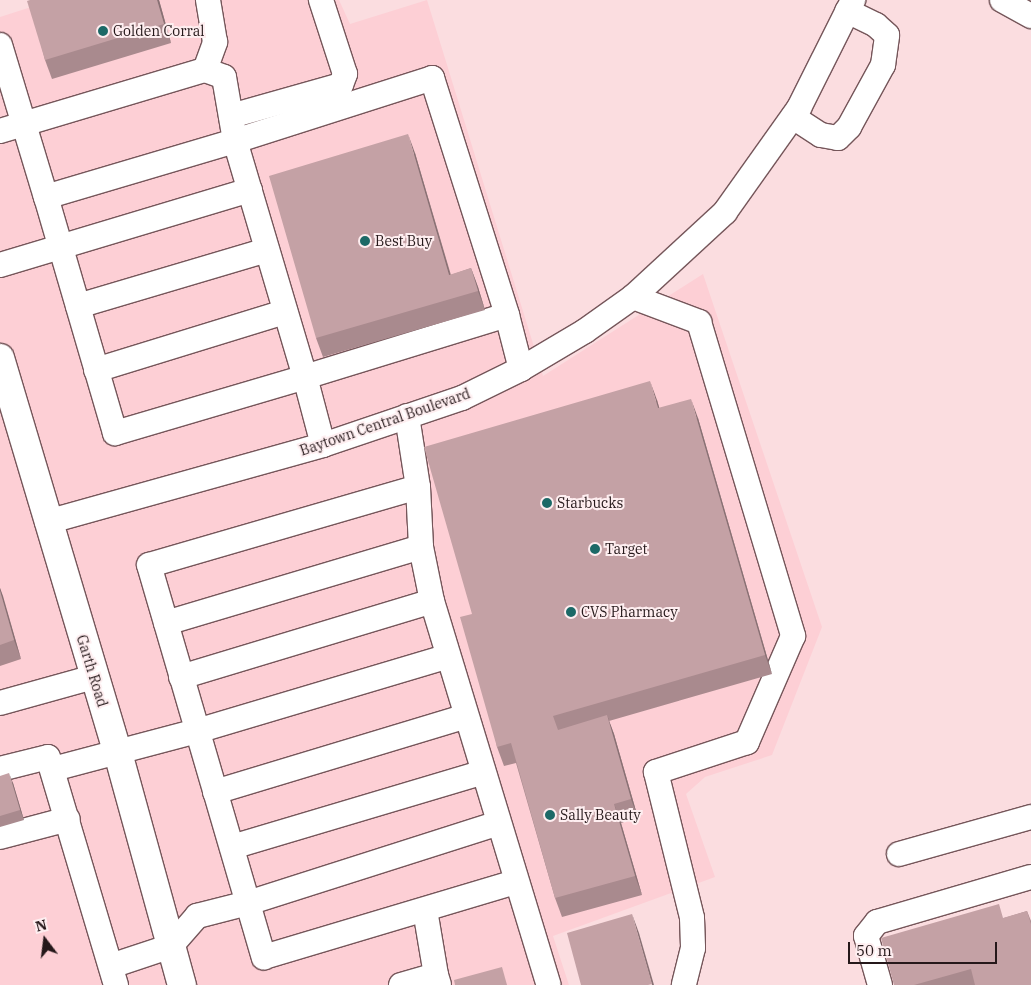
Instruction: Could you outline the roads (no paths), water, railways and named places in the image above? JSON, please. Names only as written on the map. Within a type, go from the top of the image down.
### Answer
[{"type":"main road","name":"Garth Road","points":[[0,358],[8,417],[48,522],[118,753],[182,985]]},
{"type":"street","points":[[205,70],[215,42],[208,0]]},
{"type":"street","points":[[231,116],[341,85],[345,74],[321,0]]},
{"type":"street","points":[[1002,0],[1031,16]]},
{"type":"street","points":[[792,117],[821,135],[838,138],[849,127],[882,65],[887,35],[850,5]]},
{"type":"street","name":"Baytown Central Boulevard","points":[[48,522],[323,445],[462,398],[522,369],[633,297],[725,212],[792,117],[850,5]]},
{"type":"street","points":[[0,45],[115,433],[508,314]]},
{"type":"street","points":[[0,131],[205,70],[224,77],[235,141],[305,377],[323,445]]},
{"type":"street","points":[[46,197],[235,141],[432,78],[508,314],[522,369]]},
{"type":"street","points":[[0,266],[250,190]]},
{"type":"street","points":[[78,306],[267,250]]},
{"type":"street","points":[[633,297],[699,322],[793,636],[747,742],[656,772],[692,918],[694,948],[684,985]]},
{"type":"street","points":[[96,370],[285,312]]},
{"type":"street","points":[[407,416],[418,487],[421,547],[432,601],[498,823],[549,985]]},
{"type":"street","points":[[418,487],[149,565],[264,957],[516,882]]},
{"type":"street","points":[[166,623],[421,547]]},
{"type":"street","points":[[181,677],[432,601]]},
{"type":"street","points":[[53,769],[197,731],[448,656]]},
{"type":"street","points":[[0,703],[94,677]]},
{"type":"street","points":[[215,792],[466,716]]},
{"type":"street","points":[[0,769],[48,757],[114,976],[171,946],[197,916],[248,903],[498,823]]},
{"type":"street","points":[[232,847],[483,772]]},
{"type":"street","points":[[899,854],[1031,817]]},
{"type":"street","points":[[0,837],[68,819]]},
{"type":"street","points":[[880,985],[866,936],[877,922],[1031,877]]},
{"type":"street","points":[[401,985],[438,980],[425,910]]},
{"type":"place","name":"Golden Corral","points":[[103,31]]},
{"type":"place","name":"Best Buy","points":[[365,241]]},
{"type":"place","name":"Starbucks","points":[[547,503]]},
{"type":"place","name":"Target","points":[[595,549]]},
{"type":"place","name":"CVS Pharmacy","points":[[571,612]]},
{"type":"place","name":"Sally Beauty","points":[[550,815]]}]
